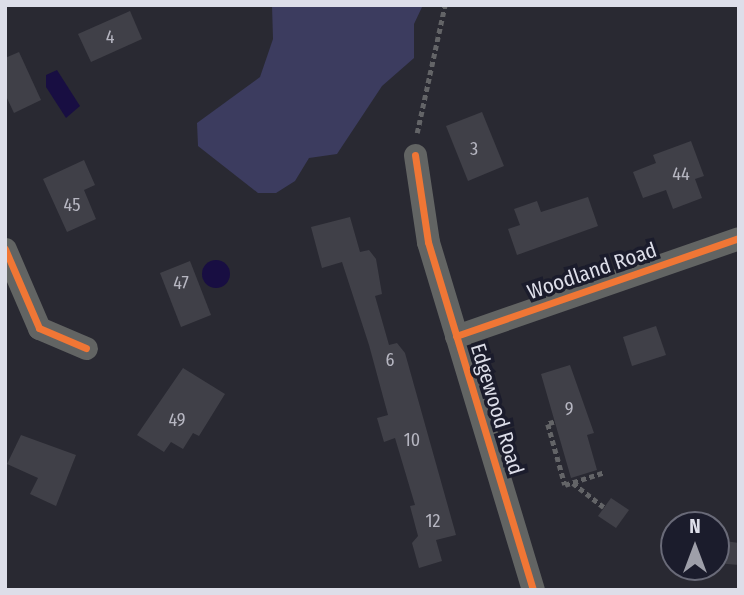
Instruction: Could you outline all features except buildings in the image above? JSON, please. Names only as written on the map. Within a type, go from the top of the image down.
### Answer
[{"type":"street","name":"Edgewood Road","points":[[415,155],[428,242],[533,590]]},
{"type":"street","name":"Woodland Road","points":[[456,336],[739,238]]},
{"type":"street","points":[[5,249],[39,328],[86,348]]},
{"type":"path","points":[[415,155],[445,5]]},
{"type":"path","points":[[554,422],[548,424],[565,485],[603,473]]},
{"type":"path","points":[[573,482],[604,507]]},
{"type":"shaded area","points":[[272,5],[423,5],[414,24],[414,58],[382,86],[337,154],[309,158],[295,181],[276,193],[258,193],[198,146],[197,123],[260,77],[273,39]]},
{"type":"shaded area","points":[[57,70],[80,106],[66,118],[46,87],[46,75]]},
{"type":"shaded area","points":[[216,260],[226,264],[230,274],[226,284],[216,288],[206,284],[202,274],[206,264]]},
{"type":"cycle path","points":[[415,155],[428,242],[533,590]]},
{"type":"cycle path","points":[[456,336],[739,238]]},
{"type":"cycle path","points":[[5,249],[39,328],[86,348]]}]
